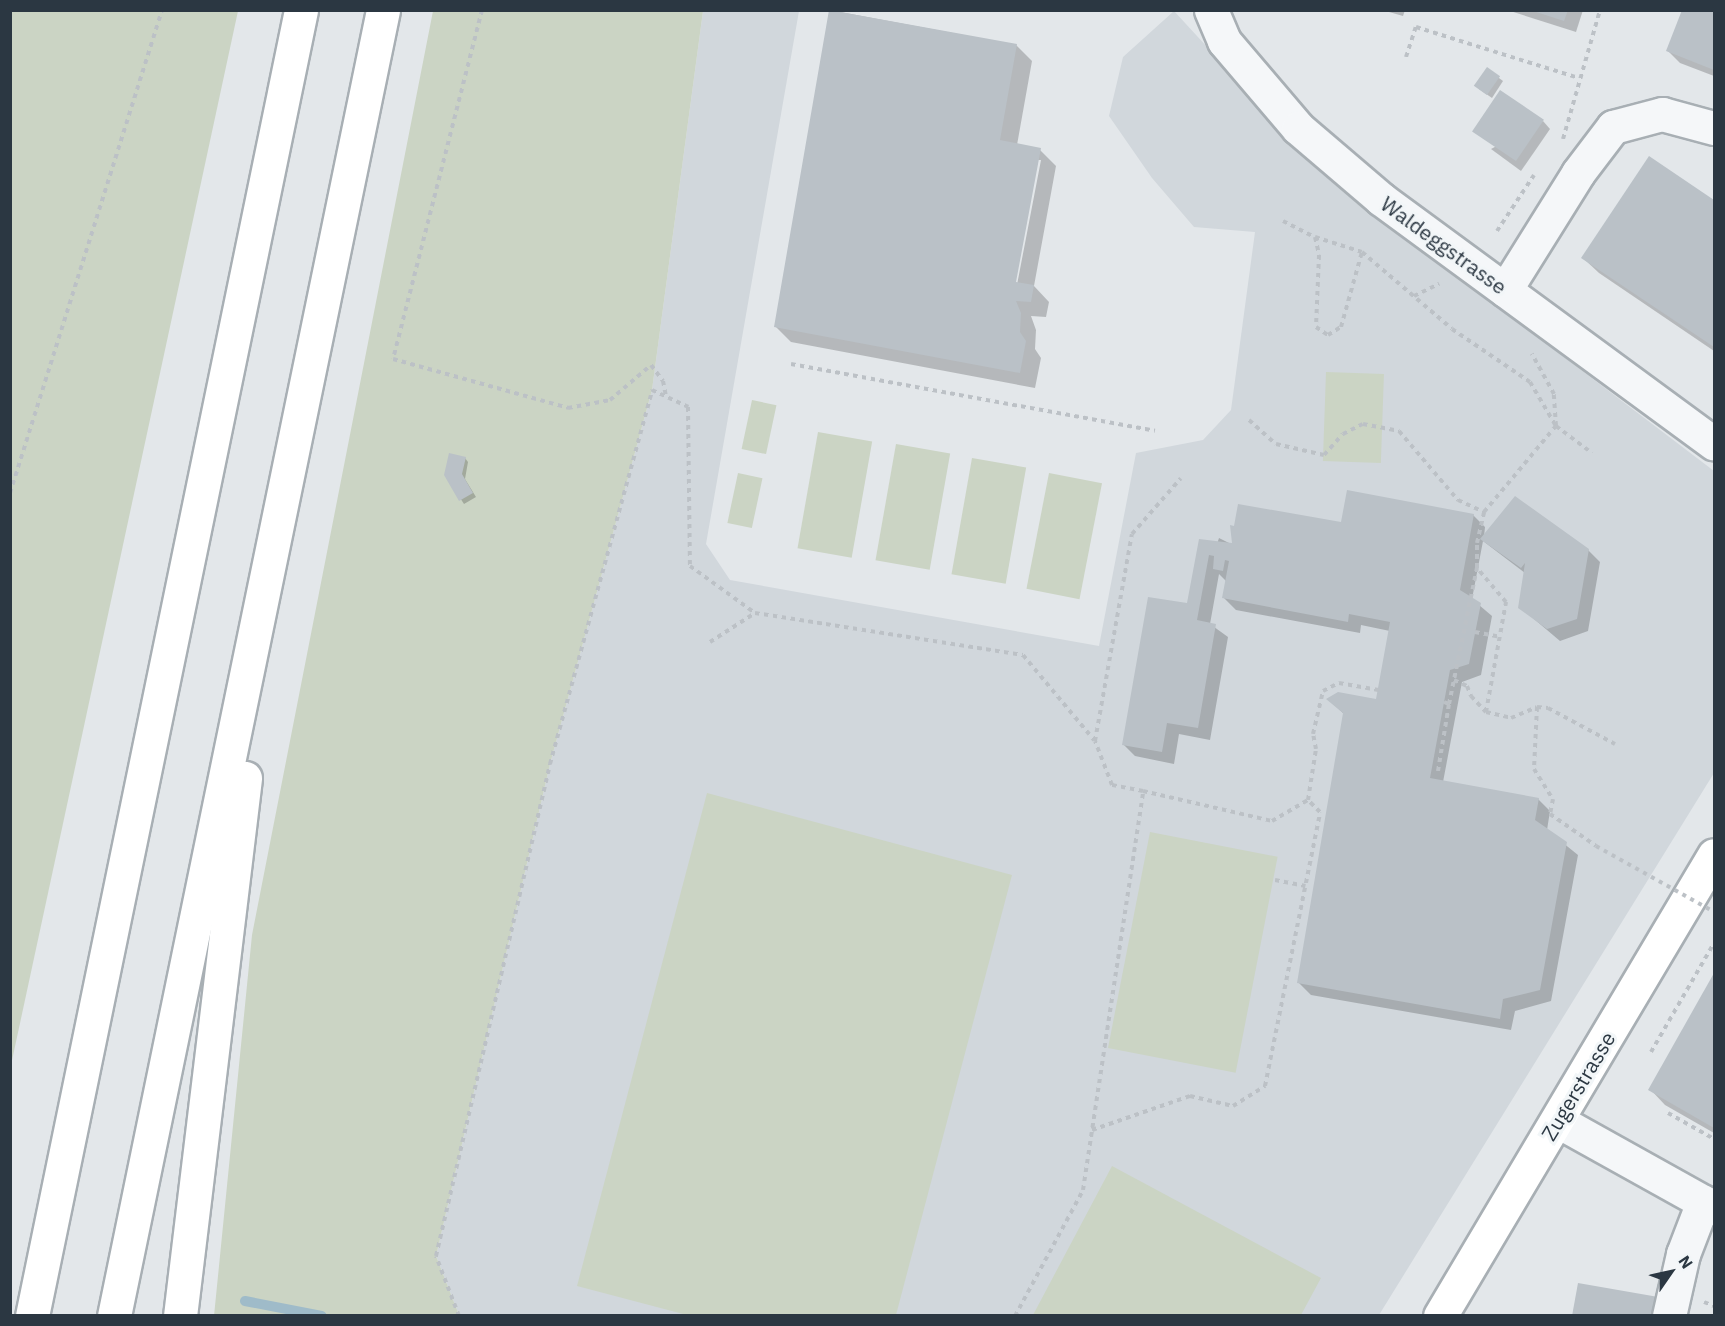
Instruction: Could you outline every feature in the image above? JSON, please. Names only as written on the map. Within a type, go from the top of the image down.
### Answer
[{"type":"main road","points":[[32,1316],[301,10]]},
{"type":"main road","points":[[114,1316],[383,10]]},
{"type":"main road","points":[[180,1316],[275,535]]},
{"type":"main road","name":"Zugerstrasse","points":[[1440,1316],[1558,1121],[1714,855]]},
{"type":"street","name":"Waldeggstrasse","points":[[1211,10],[1224,41],[1298,128],[1381,199],[1714,444]]},
{"type":"street","points":[[1504,290],[1578,173],[1613,128],[1662,114],[1714,128]]},
{"type":"street","points":[[1558,1121],[1709,1205],[1683,1254],[1669,1316]]},
{"type":"path","points":[[10,493],[162,10]]},
{"type":"path","points":[[482,10],[393,359],[568,408],[610,400],[651,365],[663,381],[666,396]]},
{"type":"path","points":[[1555,144],[1561,134],[1600,10]]},
{"type":"path","points":[[1406,57],[1416,27],[1578,78]]},
{"type":"path","points":[[1561,134],[1578,173]]},
{"type":"path","points":[[1497,231],[1536,173]]},
{"type":"path","points":[[1283,221],[1315,237],[1362,252],[1452,329],[1530,382],[1556,426],[1592,453]]},
{"type":"path","points":[[1315,237],[1319,255],[1316,327],[1328,335],[1341,327],[1362,252]]},
{"type":"path","points":[[1414,296],[1439,283]]},
{"type":"path","points":[[1438,771],[1446,703],[1454,680],[1477,568],[1477,543],[1484,512],[1556,426],[1554,394],[1529,345]]},
{"type":"path","points":[[791,364],[1155,430]]},
{"type":"path","points":[[459,1316],[436,1256],[553,753],[652,390],[688,407],[690,566],[755,614],[1023,654],[1095,741],[1112,785],[1272,820],[1308,800]]},
{"type":"path","points":[[1250,420],[1276,444],[1324,455],[1343,434],[1363,424],[1399,431],[1458,500],[1484,512]]},
{"type":"path","points":[[1095,741],[1132,534],[1181,478]]},
{"type":"path","points":[[1477,568],[1506,602],[1486,712]]},
{"type":"path","points":[[710,642],[755,614]]},
{"type":"path","points":[[1475,632],[1500,637]]},
{"type":"path","points":[[1454,680],[1467,686],[1471,696],[1486,712],[1511,718],[1538,707],[1548,708],[1615,744]]},
{"type":"path","points":[[1308,800],[1316,749],[1313,734],[1323,691],[1339,683],[1378,690]]},
{"type":"path","points":[[1538,707],[1534,769],[1553,799],[1550,814],[1596,846],[1714,912]]},
{"type":"path","points":[[1015,1316],[1083,1190],[1143,791]]},
{"type":"path","points":[[1092,1130],[1190,1096],[1233,1106],[1265,1086],[1320,812],[1308,800]]},
{"type":"path","points":[[1275,880],[1305,886]]},
{"type":"path","points":[[1651,1052],[1714,943]]},
{"type":"path","points":[[1668,1113],[1714,1139]]},
{"type":"shaded area","points":[[703,11],[799,11],[706,544],[730,580],[1099,646],[1136,453],[1203,440],[1231,410],[1255,232],[1194,227],[1152,178],[1109,116],[1123,57],[1174,11],[1326,176],[1714,471],[1714,773],[1379,1315],[459,1315],[436,1256],[550,764],[652,390]]},
{"type":"green space","points":[[10,11],[238,11],[11,1065]]},
{"type":"green space","points":[[433,11],[703,11],[652,390],[550,764],[436,1256],[459,1315],[214,1316],[252,935]]},
{"type":"green space","points":[[1326,372],[1384,374],[1381,463],[1323,461]]},
{"type":"green space","points":[[752,400],[776,405],[766,454],[742,449]]},
{"type":"green space","points":[[818,432],[872,442],[852,558],[798,548]]},
{"type":"green space","points":[[896,444],[950,454],[930,570],[876,560]]},
{"type":"green space","points":[[972,458],[1026,468],[1006,584],[952,574]]},
{"type":"green space","points":[[738,473],[762,478],[752,528],[727,523]]},
{"type":"green space","points":[[1049,473],[1102,483],[1079,599],[1026,589]]},
{"type":"green space","points":[[707,793],[1012,875],[896,1315],[687,1315],[577,1286]]},
{"type":"green space","points":[[1150,832],[1278,857],[1236,1073],[1108,1048]]},
{"type":"green space","points":[[1112,1166],[1321,1278],[1301,1315],[1033,1315]]},
{"type":"building","points":[[829,10],[1017,44],[1000,140],[1041,148],[1016,282],[1034,285],[1031,302],[1016,301],[1021,313],[1020,332],[1026,341],[1020,373],[774,327]]},
{"type":"building","points":[[1530,10],[1568,10],[1564,21]]},
{"type":"building","points":[[1682,10],[1714,10],[1714,70],[1666,51]]},
{"type":"building","points":[[1487,67],[1500,76],[1487,95],[1474,86]]},
{"type":"building","points":[[1500,90],[1544,120],[1516,161],[1472,131]]},
{"type":"building","points":[[1649,156],[1714,200],[1714,347],[1581,258]]},
{"type":"building","points":[[449,453],[466,457],[462,474],[473,493],[459,501],[444,475]]},
{"type":"building","points":[[1347,490],[1474,514],[1460,590],[1481,603],[1469,664],[1450,670],[1430,778],[1539,798],[1535,820],[1567,842],[1540,990],[1503,999],[1500,1019],[1297,983],[1343,713],[1326,699],[1338,692],[1376,699],[1390,622],[1349,614],[1348,622],[1222,598],[1229,561],[1225,560],[1223,571],[1213,569],[1214,556],[1209,555],[1197,620],[1216,624],[1198,728],[1167,723],[1162,752],[1122,745],[1148,597],[1187,603],[1199,539],[1232,543],[1230,525],[1234,526],[1238,504],[1341,522]]},
{"type":"building","points":[[1515,496],[1589,549],[1577,619],[1547,629],[1518,608],[1525,563],[1521,568],[1480,539]]},
{"type":"building","points":[[1714,973],[1714,1128],[1648,1090]]},
{"type":"building","points":[[1578,1283],[1664,1298],[1662,1316],[1572,1316]]},
{"type":"waterway","points":[[245,1301],[322,1316]]}]
